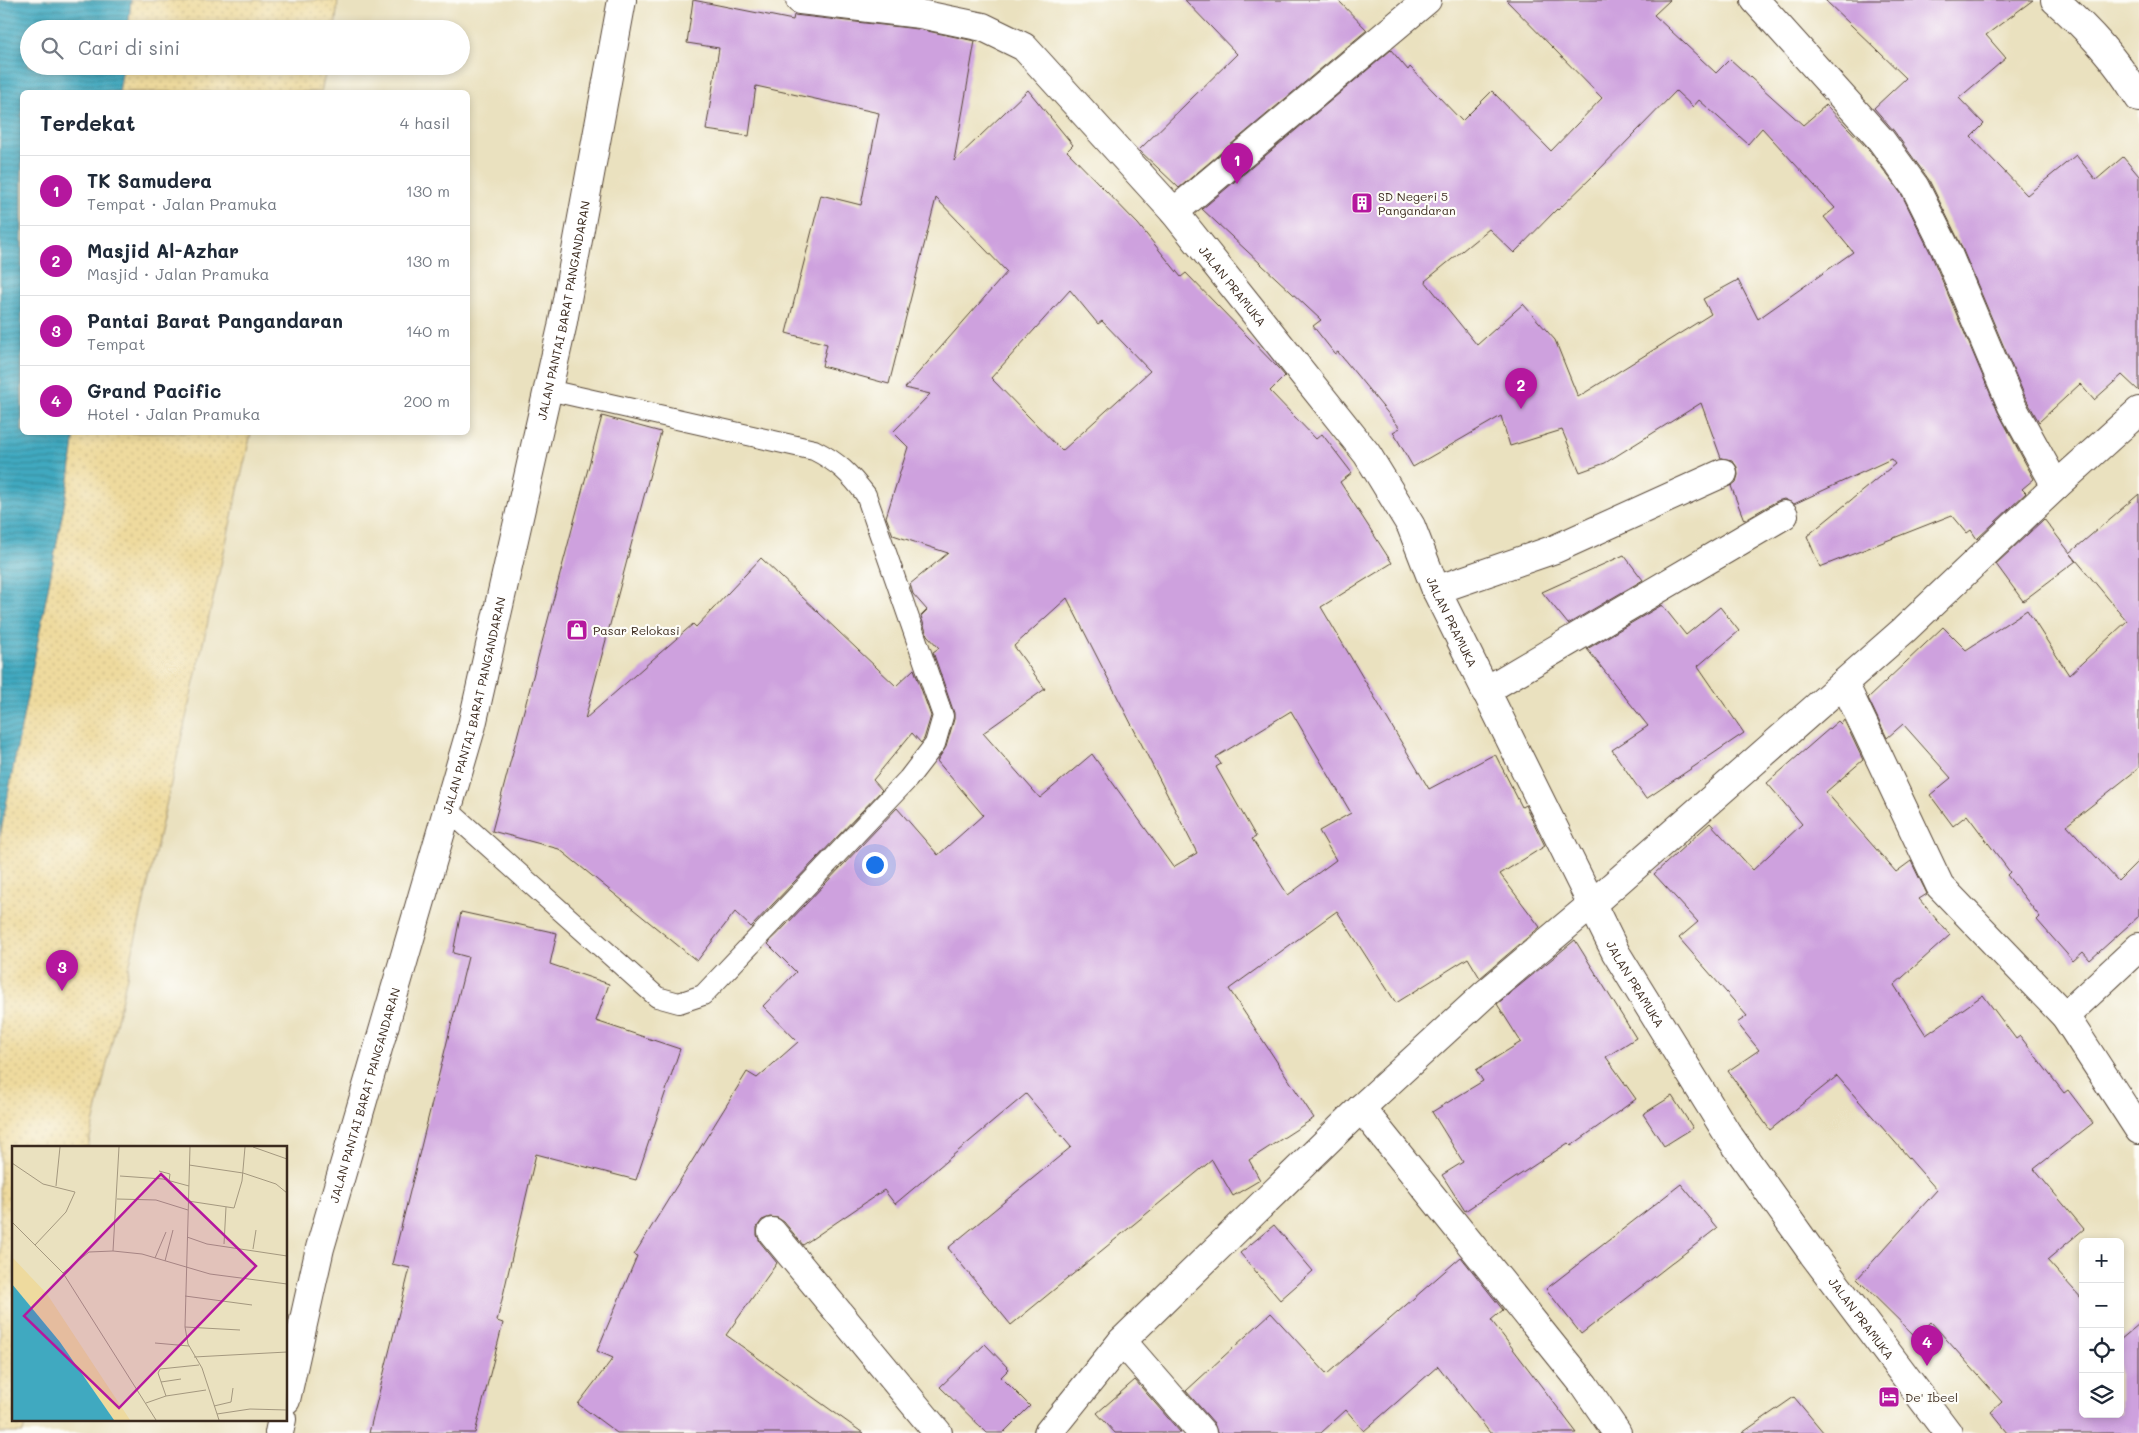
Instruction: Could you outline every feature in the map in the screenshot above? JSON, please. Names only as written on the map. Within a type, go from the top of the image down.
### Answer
[{"type":"street","name":"JALAN PANTAI BARAT PANGANDARAN","points":[[288,1391],[320,1248],[472,725],[548,390],[622,0]]},
{"type":"street","name":"JALAN PRAMUKA","points":[[800,0],[920,14],[984,27],[1024,47],[1174,212],[1368,454],[1411,526],[1436,590],[1484,691],[1616,952],[1727,1133],[1819,1262],[1948,1433]]},
{"type":"street","points":[[1174,212],[1426,0]]},
{"type":"street","points":[[1755,0],[1881,140],[1915,188],[1945,247],[2012,406],[2056,486]]},
{"type":"street","points":[[2055,0],[2086,27],[2110,53],[2139,98]]},
{"type":"street","points":[[1048,1433],[1122,1341],[1361,1108],[1484,995],[1591,905],[1904,630],[2056,486],[2138,415]]},
{"type":"street","points":[[1436,590],[1555,549],[1723,473]]},
{"type":"street","points":[[1484,691],[1784,515]]},
{"type":"street","points":[[1844,683],[1940,886],[2065,1016],[2139,1130]]},
{"type":"street","points":[[2065,1016],[2139,947]]},
{"type":"street","points":[[1361,1108],[1584,1385],[1617,1433]]},
{"type":"street","points":[[772,1232],[938,1433]]},
{"type":"street","points":[[1122,1341],[1202,1433]]},
{"type":"street","points":[[279,1433],[282,1420]]},
{"type":"lane","points":[[447,809],[657,998],[679,1003],[703,995],[908,779],[935,744],[943,716],[866,495],[851,476],[835,461],[814,450],[548,390]]},
{"type":"sand","points":[[131,0],[338,0],[336,20],[129,20]]},
{"type":"sand","points":[[122,75],[325,75],[321,90],[119,90]]},
{"type":"sand","points":[[75,435],[251,435],[88,1146],[12,1146],[12,1420],[26,1420],[23,1433],[0,1433],[0,836],[69,480]]},
{"type":"water","points":[[0,0],[131,0],[129,20],[20,20],[20,75],[122,75],[119,90],[20,90],[20,435],[75,435],[69,480],[0,836]]},
{"type":"building","points":[[693,0],[793,20],[794,15],[918,29],[975,41],[954,161],[1028,90],[1073,145],[1067,151],[1138,224],[1181,277],[1186,273],[1285,376],[1270,391],[1316,439],[1322,434],[1352,473],[1340,482],[1392,563],[1321,607],[1429,789],[1495,754],[1522,807],[1525,805],[1545,846],[1500,874],[1540,927],[1480,978],[1468,958],[1396,1003],[1337,911],[1229,989],[1314,1118],[1249,1160],[1260,1180],[1233,1196],[1212,1160],[1011,1325],[948,1248],[1071,1147],[1026,1094],[895,1204],[884,1190],[803,1245],[784,1222],[778,1218],[770,1217],[762,1220],[757,1227],[757,1235],[760,1242],[777,1263],[726,1335],[863,1433],[617,1433],[578,1404],[613,1358],[597,1351],[637,1256],[634,1255],[747,1072],[757,1078],[798,1042],[763,1006],[796,972],[768,944],[897,808],[938,855],[983,815],[937,761],[946,747],[954,713],[933,652],[939,648],[927,635],[921,616],[927,610],[913,594],[910,584],[948,553],[893,535],[886,517],[908,447],[893,432],[930,394],[905,388],[1007,272],[936,198],[889,384],[822,366],[827,344],[786,333],[821,195],[861,205],[879,113],[756,86],[749,136],[706,130],[719,48],[687,43]],"holes":[[[1070,290],[1098,324],[1102,321],[1150,371],[1062,451],[991,378]],[[1067,598],[1197,853],[1173,867],[1092,754],[1040,798],[983,733],[1045,689],[1014,646]],[[1291,711],[1351,813],[1319,831],[1336,860],[1288,895],[1252,839],[1256,837],[1216,767],[1221,764],[1216,757]]]},
{"type":"building","points":[[1185,0],[1338,0],[1367,30],[1179,188],[1139,150],[1237,54]]},
{"type":"building","points":[[1506,0],[1670,0],[1654,15],[1716,73],[1730,59],[1803,125],[1826,105],[1869,150],[1902,195],[1931,254],[1998,412],[2034,479],[2022,489],[2026,493],[1977,539],[1971,530],[1967,533],[1952,515],[1820,567],[1807,536],[1895,464],[1891,459],[1794,504],[1784,499],[1777,501],[1744,520],[1731,486],[1736,482],[1738,475],[1737,467],[1732,460],[1721,458],[1701,403],[1605,463],[1580,472],[1562,430],[1510,446],[1501,416],[1413,467],[1393,432],[1400,428],[1338,352],[1335,354],[1313,326],[1321,320],[1202,209],[1391,50],[1408,70],[1410,67],[1462,121],[1492,91],[1551,151],[1602,98]],"holes":[[[1676,91],[1693,107],[1699,100],[1748,144],[1762,128],[1835,208],[1824,217],[1853,252],[1758,319],[1738,280],[1703,299],[1711,314],[1578,397],[1555,340],[1523,304],[1477,345],[1425,281],[1489,229],[1514,253]]]},
{"type":"building","points":[[1825,0],[2033,0],[1986,35],[2006,58],[1959,98],[1984,124],[1971,137],[2027,195],[2076,155],[2096,180],[2123,157],[2139,176],[2139,391],[2122,375],[2094,400],[2080,384],[2039,422],[2026,399],[1959,241],[1929,180],[1894,131],[1874,108],[1906,78]]},
{"type":"building","points":[[602,416],[661,432],[585,719],[693,624],[696,627],[761,558],[896,686],[914,669],[931,716],[921,743],[912,733],[873,780],[882,790],[751,927],[735,912],[697,961],[559,849],[492,831]]},
{"type":"building","points":[[2139,494],[2139,768],[2067,825],[2118,881],[2139,860],[2139,916],[2090,960],[2083,952],[2073,961],[2037,920],[2040,917],[2007,875],[2010,872],[1967,815],[1953,826],[1930,795],[1951,778],[1903,724],[1887,738],[1868,698],[1943,627],[1966,650],[2027,610],[2069,675],[2127,621],[2071,554],[2076,561],[2023,601],[1996,564],[2044,519],[2070,553]]},
{"type":"building","points":[[1624,555],[1643,580],[1568,624],[1542,592]]},
{"type":"building","points":[[1662,605],[1686,635],[1720,607],[1739,631],[1698,666],[1744,733],[1646,799],[1612,750],[1648,726],[1587,649]]},
{"type":"building","points":[[1844,720],[1863,760],[1826,792],[1896,872],[1911,861],[1927,894],[1919,899],[1950,935],[1894,985],[1926,1035],[1983,995],[2016,1039],[2020,1036],[2064,1093],[2068,1090],[2093,1123],[2034,1169],[2084,1229],[2047,1260],[2079,1296],[2079,1418],[2124,1418],[2124,1337],[2139,1324],[2139,1433],[2008,1433],[1991,1412],[2002,1402],[1931,1322],[1916,1337],[1857,1279],[1937,1190],[1837,1076],[1770,1130],[1728,1071],[1759,1050],[1737,1023],[1747,1016],[1679,938],[1698,922],[1654,874],[1710,823],[1753,870],[1802,824],[1767,783],[1838,721],[1841,724]]},
{"type":"building","points":[[461,912],[557,933],[550,964],[609,984],[596,1021],[680,1049],[636,1180],[536,1154],[497,1321],[503,1323],[475,1433],[369,1433],[410,1268],[392,1264],[468,957],[453,953]]},
{"type":"building","points":[[1575,940],[1636,1038],[1606,1057],[1636,1099],[1571,1146],[1568,1143],[1465,1211],[1442,1175],[1463,1162],[1432,1112],[1483,1081],[1476,1070],[1521,1042],[1497,1004]]},
{"type":"building","points":[[1672,1096],[1693,1128],[1664,1146],[1643,1114]]},
{"type":"building","points":[[1681,1184],[1717,1228],[1581,1334],[1546,1289]]},
{"type":"building","points":[[1274,1225],[1313,1271],[1280,1300],[1240,1253]]},
{"type":"building","points":[[1461,1257],[1503,1310],[1491,1320],[1577,1433],[1490,1433],[1438,1366],[1364,1431],[1346,1410],[1321,1433],[1217,1433],[1214,1423],[1186,1391],[1271,1313],[1327,1374]]},
{"type":"building","points":[[985,1344],[1009,1369],[1001,1377],[1030,1406],[1003,1433],[987,1433],[940,1387]]},
{"type":"building","points":[[1135,1380],[1181,1433],[1115,1433],[1097,1413]]},
{"type":"building","points":[[1794,1397],[1824,1433],[1742,1433]]},
{"type":"place","name":"TK Samudera","points":[[1237,184]]},
{"type":"place","name":"SD Negeri 5 Pangandaran","points":[[1362,203]]},
{"type":"place","name":"Masjid Al-Azhar","points":[[1521,409]]},
{"type":"place","name":"Pasar Relokasi","points":[[577,630]]},
{"type":"place","name":"Pantai Barat Pangandaran","points":[[62,991]]},
{"type":"place","name":"Grand Pacific","points":[[1927,1366]]},
{"type":"place","name":"De' Ibeel","points":[[1889,1397]]}]
